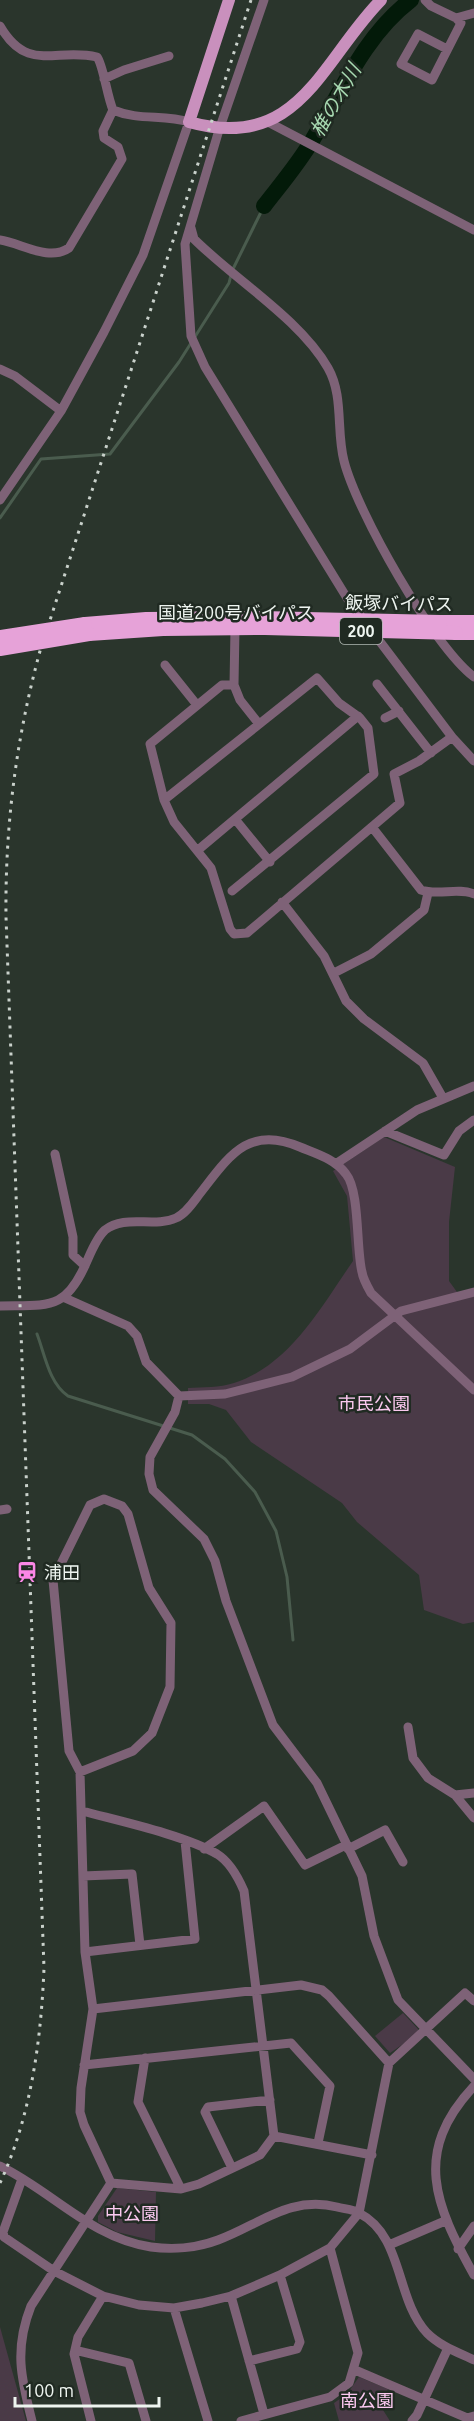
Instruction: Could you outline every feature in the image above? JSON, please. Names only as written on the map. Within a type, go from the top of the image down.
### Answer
[{"type":"highway","name":"飯塚バイパス","points":[[0,638],[87,629],[146,619],[263,623],[474,622]]},
{"type":"highway","name":"国道200号バイパス","points":[[0,649],[87,629],[235,628],[263,623],[474,633]]},
{"type":"main road","points":[[230,0],[189,122],[219,130],[266,121],[286,111],[307,94],[327,72],[381,0]]},
{"type":"street","points":[[264,0],[219,130],[185,244],[191,336],[206,367],[347,598],[452,737],[474,761]]},
{"type":"street","points":[[425,0],[430,6],[456,18],[461,23],[432,80],[401,64],[418,34],[447,49]]},
{"type":"street","points":[[456,18],[474,13]]},
{"type":"street","points":[[0,26],[12,43],[30,55],[41,58],[97,57],[101,61],[113,110],[103,131],[104,138],[118,147],[122,159],[69,248],[64,252],[45,252],[0,240]]},
{"type":"street","points":[[104,79],[124,70],[169,56]]},
{"type":"street","points":[[0,500],[61,411],[143,255],[189,122],[169,117],[136,118],[113,110]]},
{"type":"street","points":[[266,121],[474,230]]},
{"type":"street","points":[[190,226],[194,239],[297,330],[328,369],[337,397],[343,460],[359,504],[377,539],[441,641],[465,670],[474,677]]},
{"type":"street","points":[[0,369],[15,376],[61,411]]},
{"type":"street","points":[[235,628],[234,685],[240,700],[259,724]]},
{"type":"street","points":[[165,665],[197,705]]},
{"type":"street","points":[[164,800],[317,678],[339,703],[358,716],[368,728],[374,774],[232,891]]},
{"type":"street","points":[[377,684],[431,753]]},
{"type":"street","points":[[234,685],[222,685],[150,744],[164,800],[174,822],[211,868],[230,929],[234,934],[247,933],[400,803],[394,774],[431,753],[452,737]]},
{"type":"street","points":[[385,718],[399,711]]},
{"type":"street","points":[[198,850],[358,716]]},
{"type":"street","points":[[235,819],[270,862]]},
{"type":"street","points":[[372,827],[421,890],[428,893],[474,894]]},
{"type":"street","points":[[334,973],[371,954],[424,910],[428,893]]},
{"type":"street","points":[[282,902],[324,956],[346,1001],[353,1009],[423,1063],[442,1098]]},
{"type":"street","points":[[337,1163],[417,1110],[474,1086]]},
{"type":"street","points":[[386,1131],[444,1155],[459,1131],[474,1120]]},
{"type":"street","points":[[0,1306],[39,1305],[65,1298],[77,1285],[105,1230],[122,1223],[161,1222],[176,1218],[190,1207],[224,1162],[245,1145],[257,1140],[287,1141],[337,1163],[349,1176],[362,1272],[371,1293],[474,1390]]},
{"type":"street","points":[[55,1154],[72,1237],[73,1255],[85,1266]]},
{"type":"street","points":[[65,1298],[128,1326],[137,1336],[146,1362],[179,1396],[225,1394],[292,1377],[350,1349],[395,1318],[401,1311],[474,1292]]},
{"type":"street","points":[[179,1396],[175,1412],[150,1457],[149,1474],[153,1490],[204,1539],[215,1561],[226,1601],[273,1725],[317,1783],[362,1876],[374,1936],[398,2000],[474,2079]]},
{"type":"street","points":[[81,1772],[134,1751],[152,1733],[170,1687],[171,1623],[149,1588],[128,1514],[122,1506],[104,1499],[90,1504],[53,1580],[69,1751],[81,1772],[85,1952],[93,2009],[84,2065],[80,2112],[111,2183]]},
{"type":"street","points":[[408,1727],[413,1758],[428,1778],[455,1795],[474,1818]]},
{"type":"street","points":[[455,1795],[474,1793]]},
{"type":"street","points":[[204,1849],[264,1806],[305,1865],[385,1830],[403,1862]]},
{"type":"street","points":[[82,1811],[185,1841],[217,1854],[229,1864],[244,1891],[274,2136],[260,2155],[199,2184],[181,2189],[111,2183]]},
{"type":"street","points":[[85,1952],[195,1939],[185,1841]]},
{"type":"street","points":[[83,1876],[132,1874],[140,1945]]},
{"type":"street","points":[[93,2009],[301,1986],[322,1990],[389,2063]]},
{"type":"street","points":[[22,2179],[3,2232],[4,2237],[54,2271],[104,2296],[139,2305],[174,2308],[231,2296],[280,2275],[330,2248],[359,2213],[389,2063],[465,1993],[474,2001]]},
{"type":"street","points":[[84,2065],[291,2043],[330,2086],[318,2143]]},
{"type":"street","points":[[145,2058],[138,2102],[181,2189]]},
{"type":"street","points":[[474,2086],[446,2121],[436,2167],[445,2221],[474,2275]]},
{"type":"street","points":[[232,2168],[205,2112],[208,2107],[270,2100]]},
{"type":"street","points":[[274,2136],[372,2155]]},
{"type":"street","points":[[0,2166],[85,2222],[119,2239],[150,2247],[172,2248],[218,2240],[296,2205],[331,2205],[359,2213],[378,2230],[389,2245],[408,2305],[426,2331],[448,2348],[473,2355]]},
{"type":"street","points":[[32,2421],[21,2376],[20,2344],[31,2306],[111,2183]]},
{"type":"street","points":[[389,2245],[445,2221]]},
{"type":"street","points":[[458,2248],[474,2226]]},
{"type":"street","points":[[241,2421],[330,2397],[350,2383],[358,2353],[330,2248]]},
{"type":"street","points":[[249,2361],[297,2349],[300,2342],[280,2275]]},
{"type":"street","points":[[92,2421],[75,2350],[78,2337],[104,2296]]},
{"type":"street","points":[[231,2296],[264,2414]]},
{"type":"street","points":[[174,2308],[208,2421]]},
{"type":"street","points":[[412,2421],[448,2348]]},
{"type":"street","points":[[75,2350],[129,2363],[146,2421]]},
{"type":"street","points":[[355,2370],[467,2418],[474,2416]]},
{"type":"green space","name":"市民公園","points":[[384,1137],[455,1167],[449,1222],[449,1281],[457,1292],[474,1294],[474,1622],[463,1624],[424,1610],[419,1575],[357,1522],[342,1503],[251,1442],[226,1410],[209,1404],[188,1404],[188,1388],[217,1387],[234,1383],[272,1363],[288,1349],[316,1315],[353,1261],[347,1196],[333,1171]]},
{"type":"green space","points":[[403,2013],[418,2029],[418,2034],[390,2053],[375,2036]]},
{"type":"green space","name":"中公園","points":[[117,2188],[156,2192],[155,2241],[117,2232],[98,2222],[98,2216]]},
{"type":"green space","points":[[0,2327],[26,2421],[0,2421]]},
{"type":"green space","name":"南公園","points":[[359,2377],[388,2389],[386,2394],[391,2397],[383,2410],[390,2421],[339,2421],[334,2403],[347,2394]]},
{"type":"waterway","name":"椎の木川","points":[[264,206],[308,148],[367,46],[395,14],[411,0]]},
{"type":"waterway","points":[[233,269],[264,206]]},
{"type":"waterway","points":[[0,518],[41,459],[110,454],[179,362],[229,283],[231,275]]},
{"type":"waterway","points":[[37,1334],[52,1376],[56,1384],[68,1396],[192,1435],[225,1459],[255,1492],[276,1531],[287,1577],[293,1640]]},
{"type":"railway","points":[[0,2183],[11,2158],[27,2105],[37,2050],[44,1968],[6,917],[10,816],[18,750],[40,651],[251,0]]},
{"type":"place","name":"浦田","points":[[27,1572]]}]
